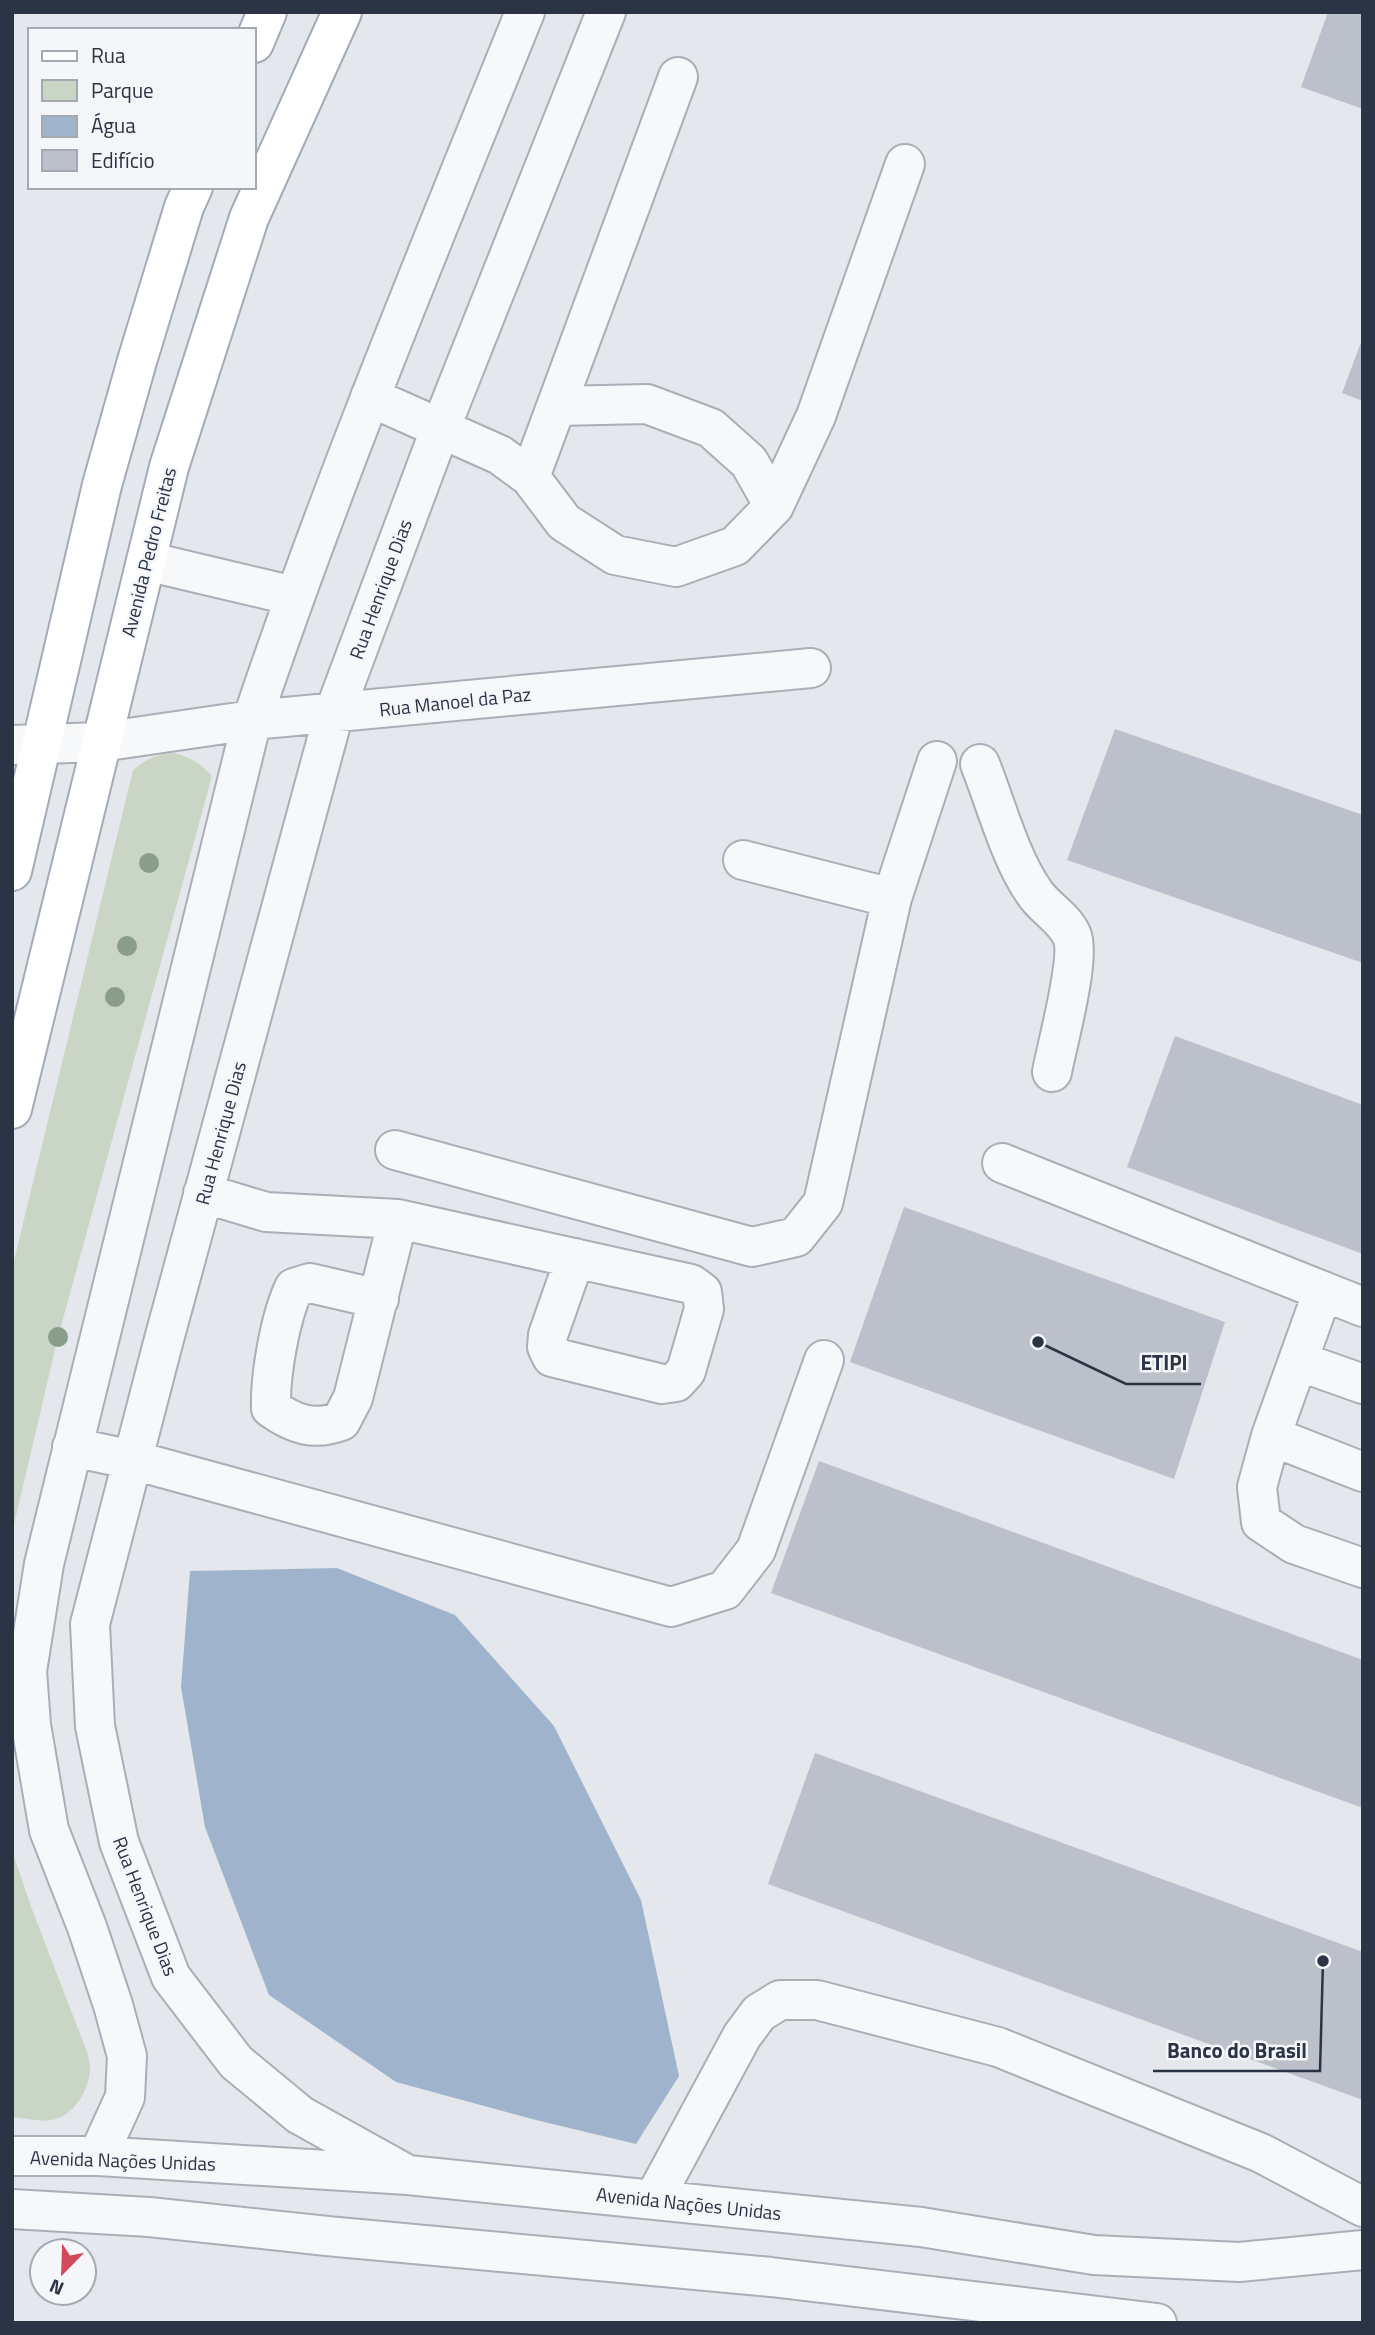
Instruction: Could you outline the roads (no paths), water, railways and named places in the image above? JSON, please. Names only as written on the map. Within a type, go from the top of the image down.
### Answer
[{"type":"main road","points":[[256,38],[267,12]]},
{"type":"main road","name":"Avenida Pedro Freitas","points":[[12,1109],[169,467],[248,218],[342,12]]},
{"type":"main road","points":[[12,871],[27,745],[137,362],[184,207],[192,189]]},
{"type":"street","points":[[98,2156],[125,2098],[127,2056],[91,1940],[49,1830],[31,1725],[27,1671],[44,1564],[253,720],[294,596],[370,397],[525,12]]},
{"type":"street","name":"Rua Henrique Dias","points":[[408,2175],[300,2115],[236,2062],[171,1976],[119,1842],[95,1726],[90,1624],[203,1193],[334,713],[441,427],[606,12]]},
{"type":"street","points":[[530,477],[678,77]]},
{"type":"street","points":[[370,397],[500,455],[530,477],[564,522],[615,555],[676,567],[735,546],[775,506],[816,416],[905,164]]},
{"type":"street","points":[[556,406],[647,404],[710,428],[749,462],[775,506]]},
{"type":"street","points":[[146,561],[294,596]]},
{"type":"street","name":"Rua Manoel da Paz","points":[[27,745],[101,742],[253,720],[811,668]]},
{"type":"street","points":[[395,1150],[752,1247],[796,1237],[822,1203],[892,898],[937,761]]},
{"type":"street","points":[[980,764],[1022,872],[1035,895],[1059,917],[1073,937],[1074,963],[1052,1072]]},
{"type":"street","points":[[743,860],[892,898]]},
{"type":"street","points":[[1002,1163],[1363,1307]]},
{"type":"street","points":[[203,1193],[266,1212],[398,1219],[575,1258]]},
{"type":"street","points":[[379,1298],[398,1219]]},
{"type":"street","points":[[1323,1291],[1271,1436],[1257,1487],[1261,1522],[1294,1544],[1363,1568]]},
{"type":"street","points":[[72,1447],[133,1460],[671,1607],[725,1590],[756,1550],[824,1360]]},
{"type":"street","points":[[1298,1361],[1363,1384]]},
{"type":"street","points":[[1271,1436],[1363,1472]]},
{"type":"street","points":[[654,2199],[742,2036],[759,2013],[780,2000],[817,2000],[998,2047],[1261,2153],[1363,2207]]},
{"type":"street","name":"Avenida Nações Unidas","points":[[12,2157],[98,2156],[408,2175],[921,2227],[1094,2255],[1239,2262],[1363,2250]]},
{"type":"street","points":[[12,2209],[149,2217],[341,2238],[771,2277],[1157,2323]]},
{"type":"water","points":[[337,1568],[455,1615],[554,1726],[641,1900],[679,2076],[636,2144],[396,2082],[269,1995],[205,1827],[181,1687],[190,1571]]},
{"type":"place","name":"ETIPI","points":[[1038,1342]]},
{"type":"place","name":"Banco do Brasil","points":[[1323,1961]]}]
